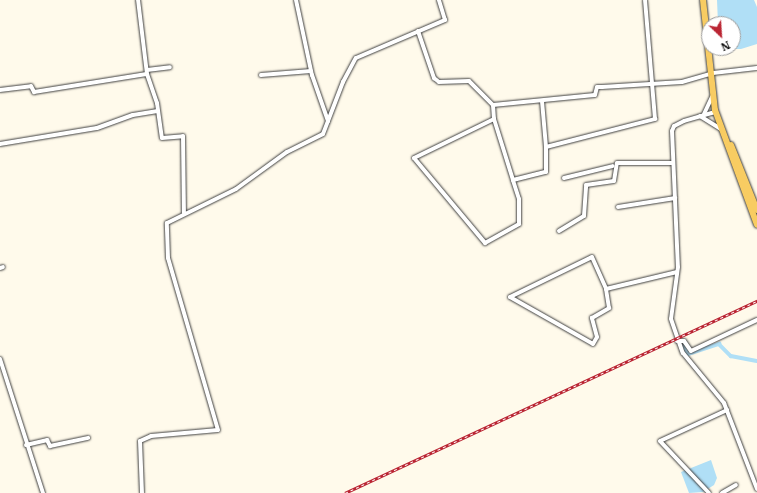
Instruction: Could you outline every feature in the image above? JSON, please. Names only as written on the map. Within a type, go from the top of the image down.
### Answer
[{"type":"main road","points":[[703,0],[711,74],[720,115],[757,210]]},
{"type":"main road","points":[[707,0],[708,16]]},
{"type":"main road","points":[[710,56],[712,97],[715,112],[757,225]]},
{"type":"street","points":[[138,0],[147,72],[158,111],[162,138],[183,136],[184,213]]},
{"type":"street","points":[[296,0],[311,71],[328,121]]},
{"type":"street","points":[[142,493],[140,441],[151,436],[218,430],[166,247],[167,223],[184,213],[236,189],[287,152],[323,134],[356,58],[445,20],[439,0]]},
{"type":"street","points":[[546,147],[653,122],[645,0]]},
{"type":"street","points":[[418,31],[434,78],[439,82],[468,81],[493,105],[494,119],[513,180],[521,219],[485,243],[414,158],[494,119]]},
{"type":"street","points":[[0,90],[31,86],[34,92],[170,67]]},
{"type":"street","points":[[493,105],[594,95],[597,88],[602,86],[651,85],[711,74],[757,68]]},
{"type":"street","points":[[261,75],[311,71]]},
{"type":"street","points":[[701,116],[712,97]]},
{"type":"street","points":[[513,180],[546,172],[546,147],[542,101]]},
{"type":"street","points":[[0,144],[97,128],[133,115],[158,111]]},
{"type":"street","points":[[715,112],[674,126],[672,163],[675,198],[677,272],[671,319],[677,342],[727,410],[757,489]]},
{"type":"street","points":[[701,116],[721,129]]},
{"type":"street","points":[[564,178],[614,166],[672,163]]},
{"type":"street","points":[[559,231],[584,216],[586,184],[614,181],[614,166]]},
{"type":"street","points":[[618,207],[675,198]]},
{"type":"street","points":[[592,257],[606,289],[609,308],[592,318],[597,337],[593,344],[510,297],[592,257]]},
{"type":"street","points":[[606,289],[677,272]]},
{"type":"street","points":[[677,342],[684,341],[691,351],[757,320]]},
{"type":"street","points":[[0,359],[26,445],[43,493]]},
{"type":"street","points":[[709,493],[660,441],[727,410]]},
{"type":"street","points":[[26,445],[47,440],[50,446],[88,438]]},
{"type":"street","points":[[722,493],[736,485]]},
{"type":"water","points":[[717,0],[754,0],[757,7],[757,44],[741,49],[741,16],[718,16]]},
{"type":"water","points":[[711,460],[717,478],[714,485],[703,492],[689,493],[681,472]]},
{"type":"waterway","points":[[681,343],[688,354],[719,344],[731,356],[757,361]]},
{"type":"railway","points":[[345,493],[757,301]]}]
